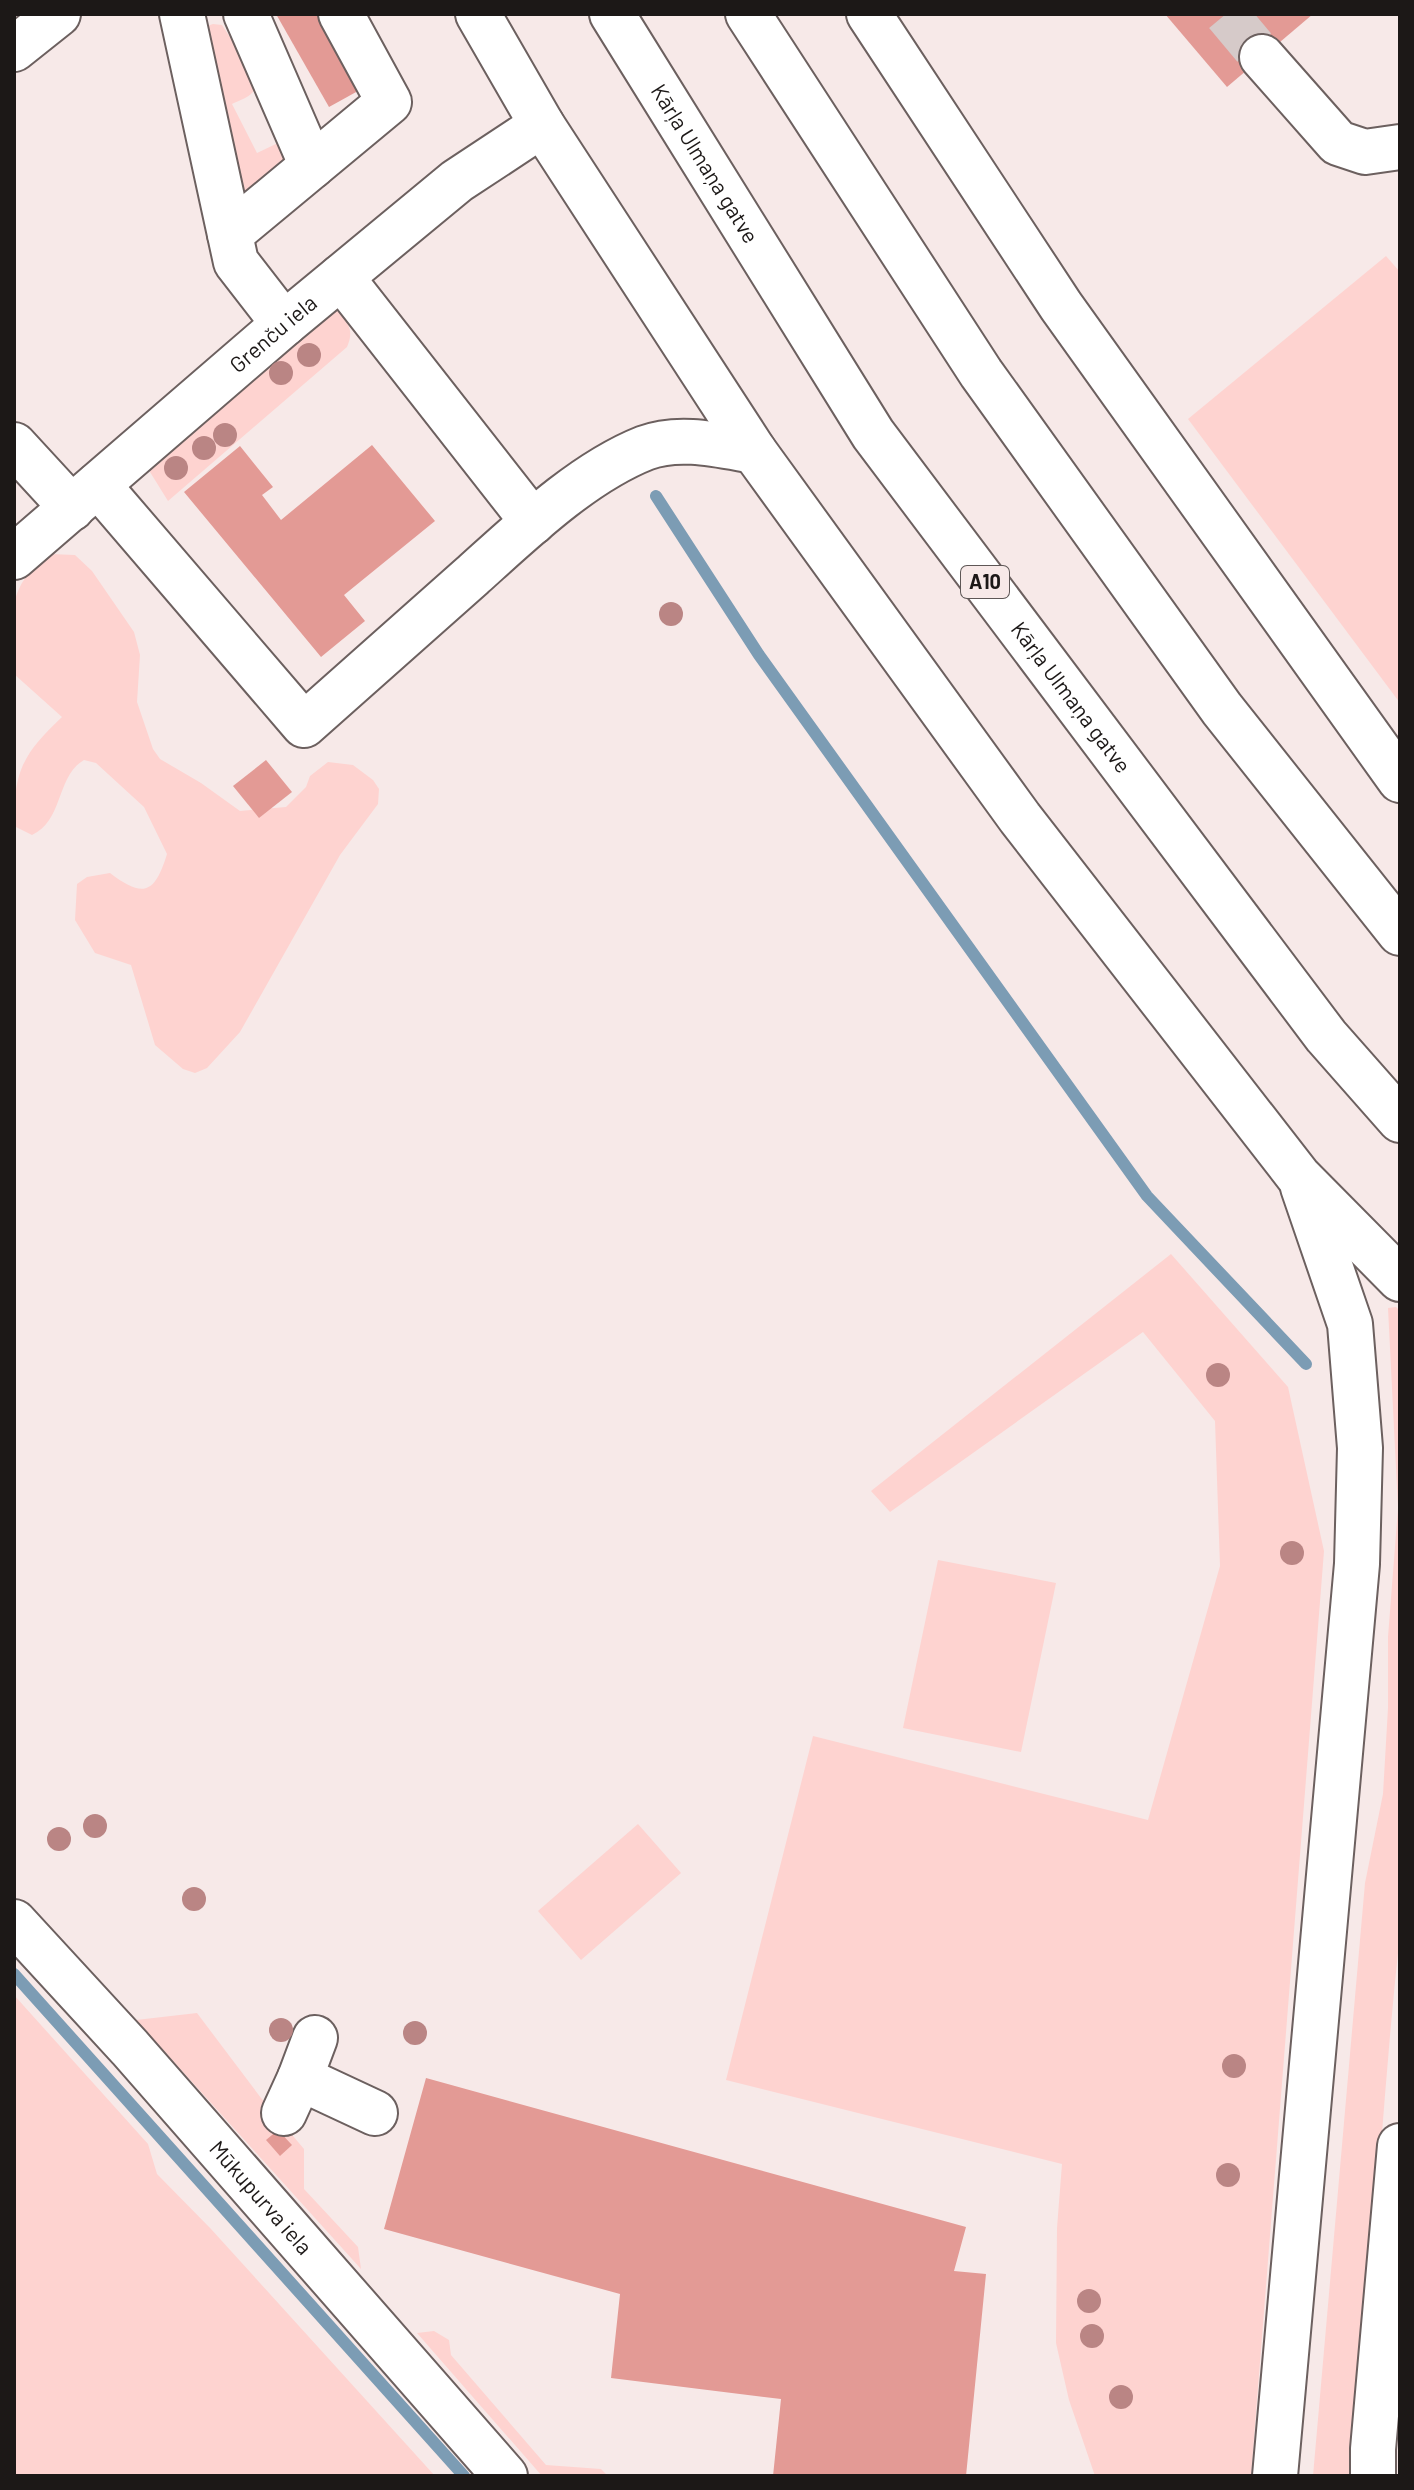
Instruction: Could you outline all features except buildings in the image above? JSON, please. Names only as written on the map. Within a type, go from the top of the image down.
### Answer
[{"type":"main road","points":[[14,49],[58,14]]},
{"type":"main road","points":[[182,14],[236,262],[284,324]]},
{"type":"main road","points":[[246,14],[312,166]]},
{"type":"main road","points":[[230,234],[389,102],[341,14]]},
{"type":"main road","points":[[478,14],[542,125],[754,451],[1020,818],[1299,1177],[1400,1279]]},
{"type":"main road","name":"Kārļa Ulmaņa gatve","points":[[612,14],[873,434],[1326,1036],[1400,1120]]},
{"type":"main road","points":[[748,14],[981,373],[1222,709],[1400,933]]},
{"type":"main road","points":[[869,14],[1061,306],[1400,780]]},
{"type":"main road","points":[[1262,57],[1338,143],[1365,152],[1400,147]]},
{"type":"main road","name":"Grenču iela","points":[[14,557],[284,324],[457,181],[542,125]]},
{"type":"main road","points":[[341,277],[533,522]]},
{"type":"main road","points":[[14,445],[85,497],[304,725],[533,522],[587,480],[646,448],[677,442],[700,442],[754,451]]},
{"type":"main road","points":[[1363,731],[1400,770]]},
{"type":"main road","points":[[1275,2476],[1357,1564],[1360,1448],[1350,1324],[1299,1177]]},
{"type":"main road","name":"Mūkupurva iela","points":[[14,1922],[130,2048],[505,2476]]},
{"type":"main road","points":[[300,2076],[375,2113]]},
{"type":"main road","points":[[1373,2476],[1374,2434],[1400,2146]]},
{"type":"shaded area","points":[[222,25],[252,76],[254,90],[232,104],[257,153],[278,143],[294,159],[243,195],[204,35],[207,26]]},
{"type":"shaded area","points":[[1386,256],[1400,272],[1400,703],[1188,419]]},
{"type":"shaded area","points":[[339,311],[349,328],[347,347],[168,501],[150,472],[151,462],[321,312]]},
{"type":"shaded area","points":[[50,554],[75,555],[92,571],[134,632],[140,655],[137,702],[153,749],[160,759],[240,811],[286,807],[306,787],[310,776],[328,762],[353,765],[373,780],[379,789],[378,804],[340,855],[240,1032],[207,1068],[195,1073],[183,1069],[155,1045],[131,965],[95,953],[75,920],[77,884],[87,877],[110,873],[140,889],[153,884],[158,877],[167,854],[144,807],[96,763],[84,760],[69,776],[50,819],[42,828],[32,835],[14,826],[16,791],[23,765],[38,742],[62,717],[14,674],[12,622],[17,594],[34,567]]},
{"type":"shaded area","points":[[1171,1254],[1288,1387],[1324,1551],[1251,2476],[1095,2476],[1069,2400],[1056,2343],[1057,2228],[1062,2164],[726,2080],[813,1736],[1148,1820],[1220,1566],[1215,1421],[1143,1332],[890,1512],[871,1491]]},
{"type":"shaded area","points":[[1396,1307],[1400,1311],[1400,1934],[1365,2341],[1349,2476],[1313,2476],[1365,1883],[1383,1794],[1388,1637],[1398,1508],[1388,1308]]},
{"type":"shaded area","points":[[938,1560],[1056,1583],[1021,1752],[903,1728]]},
{"type":"shaded area","points":[[638,1824],[681,1873],[581,1960],[538,1911]]},
{"type":"shaded area","points":[[14,1995],[148,2144],[157,2174],[211,2229],[435,2476],[14,2476]]},
{"type":"shaded area","points":[[197,2013],[304,2149],[304,2189],[358,2247],[361,2269],[136,2020]]},
{"type":"shaded area","points":[[434,2331],[449,2340],[451,2355],[546,2465],[601,2469],[608,2476],[542,2476],[417,2333]]},
{"type":"waterway","points":[[656,496],[759,655],[1147,1196],[1306,1364]]},
{"type":"waterway","points":[[14,1974],[464,2476]]},
{"type":"tunnel","points":[[1226,14],[1262,57]]}]
